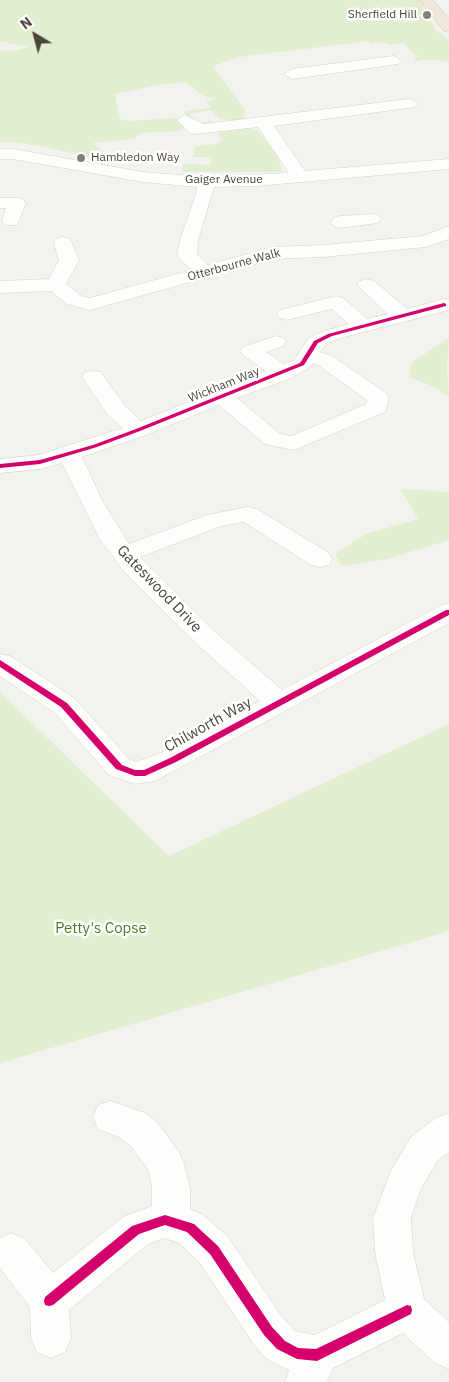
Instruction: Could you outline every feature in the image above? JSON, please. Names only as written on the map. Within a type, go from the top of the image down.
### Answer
[{"type":"highway","points":[[426,0],[449,28]]},
{"type":"street","points":[[292,74],[331,76],[393,62]]},
{"type":"street","points":[[347,95],[360,110]]},
{"type":"street","points":[[185,120],[196,129],[204,129],[409,104]]},
{"type":"street","points":[[262,122],[300,177]]},
{"type":"street","name":"Gaiger Avenue","points":[[0,154],[13,154],[128,175],[205,182],[256,181],[449,164]]},
{"type":"street","points":[[205,182],[206,192],[189,240],[187,255],[205,272]]},
{"type":"street","points":[[0,203],[17,203],[12,221]]},
{"type":"street","points":[[340,222],[366,219],[376,246]]},
{"type":"street","name":"Otterbourne Walk","points":[[56,285],[74,300],[90,304],[284,250],[323,251],[376,246],[426,240],[449,232]]},
{"type":"street","points":[[0,287],[56,285],[69,260],[63,243]]},
{"type":"street","points":[[367,285],[402,315]]},
{"type":"street","points":[[287,314],[336,302],[363,326]]},
{"type":"street","name":"Wickham Way","points":[[0,466],[40,462],[138,430],[302,364],[316,342],[330,335],[444,305]]},
{"type":"street","points":[[276,342],[250,351],[283,373]]},
{"type":"street","points":[[223,397],[273,439],[294,443],[377,407],[378,398],[325,360],[308,356]]},
{"type":"street","points":[[93,377],[116,410],[138,430]]},
{"type":"street","name":"Gateswood Drive","points":[[69,454],[91,502],[111,538],[135,568],[205,637],[278,702]]},
{"type":"street","points":[[124,554],[216,520],[248,514],[320,559]]},
{"type":"street","name":"Chilworth Way","points":[[0,663],[64,705],[119,767],[135,774],[155,770],[278,702],[449,612]]},
{"type":"street","points":[[111,1117],[132,1125],[144,1134],[166,1164],[171,1188],[171,1222]]},
{"type":"street","points":[[449,1130],[424,1149],[404,1184],[392,1218],[394,1252],[407,1310],[449,1349]]},
{"type":"street","points":[[49,1301],[136,1230],[152,1224],[171,1222],[190,1228],[214,1250],[268,1331],[281,1345],[298,1353],[311,1368],[407,1310]]},
{"type":"street","points":[[11,1252],[28,1270],[49,1301],[51,1338]]},
{"type":"green space","points":[[0,0],[418,0],[437,32],[442,33],[449,42],[449,62],[432,59],[416,61],[414,58],[418,57],[403,43],[392,45],[378,42],[371,44],[369,41],[239,57],[213,66],[245,110],[243,119],[234,121],[220,119],[211,110],[189,114],[197,123],[211,121],[212,124],[207,126],[193,123],[184,112],[211,107],[206,102],[215,99],[204,96],[185,82],[157,85],[115,94],[120,119],[128,121],[179,118],[186,127],[179,131],[142,133],[134,139],[93,143],[105,154],[96,161],[85,156],[44,147],[15,142],[0,142],[0,50],[13,51],[29,47],[0,41]]},
{"type":"green space","points":[[248,128],[258,131],[277,155],[283,172],[182,172],[183,164],[211,165],[212,157],[193,157],[195,146],[217,144],[221,141],[219,132]]},
{"type":"green space","points":[[449,338],[447,367],[449,397],[435,387],[409,377],[412,362]]},
{"type":"green space","points":[[401,489],[449,492],[449,540],[388,559],[342,566],[335,554],[366,534],[418,519]]},
{"type":"green space","name":"Petty's Copse","points":[[0,692],[169,856],[449,724],[449,931],[0,1063]]},
{"type":"cycle path","points":[[0,466],[40,462],[95,446],[302,364],[316,342],[330,335],[444,305]]},
{"type":"cycle path","points":[[0,663],[64,705],[119,767],[135,773],[145,773],[173,760],[449,612]]},
{"type":"cycle path","points":[[49,1301],[136,1230],[165,1220],[190,1228],[214,1250],[268,1331],[281,1345],[297,1353],[317,1355],[407,1310]]},
{"type":"place","name":"Sherfield Hill","points":[[427,15]]},
{"type":"place","name":"Hambledon Way","points":[[81,158]]}]
